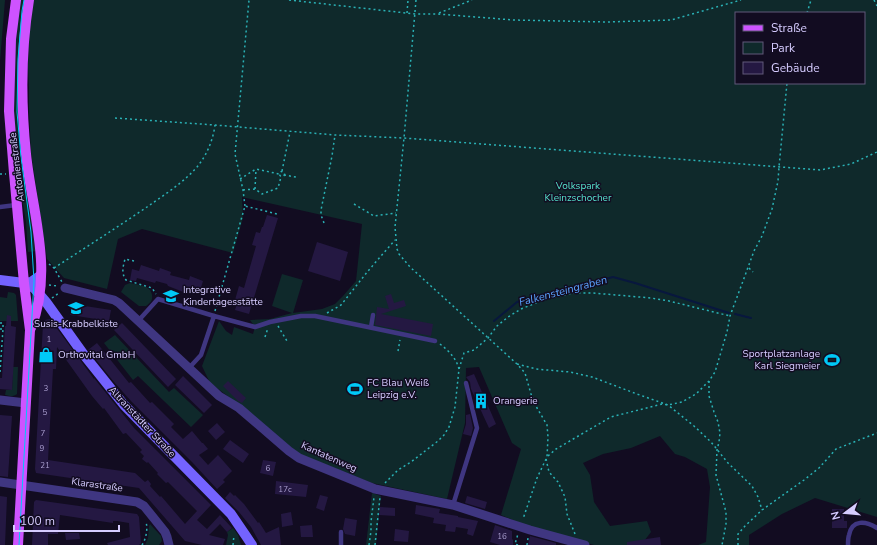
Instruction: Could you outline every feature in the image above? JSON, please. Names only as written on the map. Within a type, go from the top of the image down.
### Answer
[{"type":"main road","name":"Antonienstraße","points":[[16,0],[11,39],[9,111],[24,283],[30,330],[18,545]]},
{"type":"main road","name":"Antonienstraße","points":[[29,0],[25,26],[23,60],[23,112],[26,155],[40,240],[42,262],[42,275],[37,309],[30,330]]},
{"type":"street","points":[[0,280],[24,283],[34,281],[42,275]]},
{"type":"street","name":"Altranstädter Straße","points":[[24,283],[31,286],[46,302],[84,355],[124,405],[231,514],[252,545]]},
{"type":"street","name":"Kantatenweg","points":[[65,288],[114,300],[124,306],[219,396],[239,408],[299,458],[378,489],[453,505],[520,527],[585,545]]},
{"type":"street","points":[[0,400],[26,404]]},
{"type":"street","name":"Klarastraße","points":[[0,482],[137,502],[144,506],[165,532],[169,545]]},
{"type":"lane","points":[[0,207],[17,205]]},
{"type":"lane","points":[[139,320],[158,299],[255,327],[301,316],[315,316],[435,341]]},
{"type":"lane","points":[[371,327],[373,315]]},
{"type":"lane","points":[[189,368],[201,355],[214,316]]},
{"type":"lane","points":[[453,505],[477,428],[466,383]]},
{"type":"lane","points":[[848,545],[849,534],[853,526],[861,522],[869,523],[877,528]]},
{"type":"lane","points":[[340,545],[341,532]]},
{"type":"path","points":[[214,316],[245,206],[235,154],[249,0]]},
{"type":"path","points":[[289,0],[415,14],[438,14],[514,20],[607,22],[671,20],[742,0]]},
{"type":"path","points":[[407,13],[408,0]]},
{"type":"path","points":[[416,0],[404,138],[394,227],[397,249],[399,254],[410,267],[517,364],[524,373],[537,408],[547,425],[547,457]]},
{"type":"path","points":[[438,14],[472,0]]},
{"type":"path","points":[[807,12],[811,0]]},
{"type":"path","points":[[874,0],[877,6]]},
{"type":"path","points":[[518,545],[515,544],[520,527],[538,478],[547,457],[556,449],[611,417],[662,404],[668,405],[682,402],[696,394],[709,381],[715,372],[722,351],[730,316],[754,251],[762,236],[772,209],[778,181],[787,84]]},
{"type":"path","points":[[115,118],[290,132],[404,138],[820,170],[851,164],[877,152]]},
{"type":"path","points":[[54,268],[124,223],[173,189],[197,166],[213,137],[215,125]]},
{"type":"path","points":[[279,174],[282,171],[290,132]]},
{"type":"path","points":[[324,223],[321,210],[335,135]]},
{"type":"path","points":[[240,179],[256,168],[279,174],[281,177]]},
{"type":"path","points":[[256,168],[256,189]]},
{"type":"path","points":[[282,171],[284,175]]},
{"type":"path","points":[[243,190],[256,189],[262,194],[278,188],[281,177],[284,175],[296,177]]},
{"type":"path","points":[[354,204],[374,216],[396,213]]},
{"type":"path","points":[[245,206],[277,214]]},
{"type":"path","points":[[315,316],[326,313],[341,305],[368,270],[395,240]]},
{"type":"path","points":[[134,261],[125,259],[122,272],[124,277],[126,280],[152,288],[158,299]]},
{"type":"path","points":[[47,262],[54,268],[65,288]]},
{"type":"path","points":[[749,268],[753,272]]},
{"type":"path","points":[[47,285],[54,286]]},
{"type":"path","points":[[173,303],[177,290]]},
{"type":"path","points":[[369,545],[371,531],[370,522],[378,489],[398,470],[429,449],[444,435],[449,427],[455,408],[459,369],[464,353],[474,350],[488,338],[497,326],[508,317],[521,309],[543,300],[573,293],[593,293],[651,298],[730,316]]},
{"type":"path","points":[[265,337],[272,322],[280,329],[286,341]]},
{"type":"path","points":[[0,323],[3,323],[0,372]]},
{"type":"path","points":[[398,350],[401,334]]},
{"type":"path","points":[[435,341],[450,353],[457,362],[459,369]]},
{"type":"path","points":[[517,364],[536,369],[570,372],[592,377],[668,405],[711,442],[728,463],[752,486],[758,497],[762,510]]},
{"type":"path","points":[[709,381],[709,396],[718,422],[720,433],[717,450],[716,475],[726,512],[726,524],[722,545]]},
{"type":"path","points":[[738,545],[738,534],[745,526],[762,510],[819,468],[836,449],[877,433]]},
{"type":"path","points":[[546,459],[549,472],[558,482],[565,497],[567,514],[575,532],[575,542]]},
{"type":"path","points":[[375,545],[378,489]]},
{"type":"path","points":[[142,545],[145,541],[147,527],[146,520]]},
{"type":"path","points":[[371,531],[376,535]]},
{"type":"green space","points":[[0,0],[5,0],[0,61]]},
{"type":"green space","points":[[19,0],[26,0],[21,40],[38,251],[28,252],[26,222],[18,173],[13,128],[14,39]]},
{"type":"green space","name":"Volkspark Kleinzschocher","points":[[33,0],[877,0],[877,517],[815,498],[782,514],[749,535],[749,545],[698,545],[706,542],[710,487],[707,469],[685,457],[675,454],[660,436],[631,448],[603,454],[583,463],[590,475],[594,502],[610,526],[647,521],[651,532],[641,545],[594,545],[530,527],[501,515],[521,449],[512,443],[479,367],[466,368],[465,423],[447,499],[372,483],[299,454],[248,411],[210,383],[202,366],[219,321],[226,331],[232,335],[234,327],[253,334],[255,327],[250,320],[270,319],[292,313],[272,306],[282,274],[303,280],[293,313],[322,309],[335,304],[356,281],[362,224],[242,197],[243,218],[233,253],[142,229],[118,239],[107,289],[64,278],[47,259],[31,153],[28,66],[29,36]]},
{"type":"green space","points":[[130,283],[144,286],[149,289],[152,297],[150,303],[146,306],[139,306],[121,292],[125,285]]},
{"type":"green space","points":[[8,292],[16,295],[18,321],[0,321],[0,297],[7,298]]},
{"type":"green space","points":[[115,335],[169,392],[174,388],[203,415],[191,427],[138,376],[133,380],[104,343]]},
{"type":"green space","points":[[13,367],[18,367],[17,394],[10,396],[5,395],[6,390],[12,390]]},
{"type":"green space","points":[[372,493],[381,496],[376,545],[366,545]]},
{"type":"green space","points":[[150,524],[161,536],[162,541],[159,545],[145,545],[148,538]]},
{"type":"green space","points":[[233,528],[238,535],[241,545],[226,545],[228,535],[227,532]]},
{"type":"building","points":[[267,215],[278,218],[249,314],[235,310],[238,301],[235,300],[239,286],[244,288],[256,246],[252,245],[256,232],[260,233]]},
{"type":"building","points":[[317,242],[348,252],[340,281],[308,271]]},
{"type":"building","points":[[141,265],[159,271],[160,268],[171,272],[170,275],[189,280],[190,276],[203,281],[199,294],[187,290],[186,293],[168,286],[167,284],[156,281],[155,283],[137,278],[136,281],[130,280],[132,269],[139,271]]},
{"type":"building","points":[[391,294],[394,303],[404,300],[406,306],[381,314],[433,324],[431,336],[375,325],[377,307],[389,309],[385,296]]},
{"type":"building","points":[[72,304],[111,310],[109,321],[70,315]]},
{"type":"building","points":[[7,315],[11,316],[11,326],[16,327],[12,390],[0,389]]},
{"type":"building","points":[[50,319],[94,379],[134,428],[211,505],[197,520],[207,529],[220,515],[232,528],[227,532],[220,524],[209,535],[225,539],[223,545],[202,545],[185,541],[139,488],[36,473],[43,324],[45,320]],"holes":[[[57,347],[103,409],[104,408],[123,434],[126,433],[142,450],[140,452],[144,456],[142,459],[147,463],[148,462],[158,473],[157,474],[166,483],[168,482],[197,511],[185,524],[161,496],[160,497],[150,486],[151,484],[148,480],[145,482],[135,473],[48,460],[53,369],[56,369]]]},
{"type":"building","points":[[122,323],[176,379],[168,387],[114,330]]},
{"type":"building","points":[[97,343],[129,383],[131,382],[150,403],[152,402],[174,424],[171,427],[183,439],[192,431],[203,443],[208,449],[199,455],[208,465],[218,455],[232,471],[223,480],[225,482],[217,489],[114,382],[88,350]]},
{"type":"building","name":"Orangerie","points":[[474,374],[496,424],[489,428],[471,389],[470,382],[466,377]]},
{"type":"building","points":[[183,376],[212,405],[204,413],[175,385]]},
{"type":"building","points":[[228,381],[246,398],[242,403],[223,386]]},
{"type":"building","points":[[470,414],[473,428],[471,436],[463,434],[466,424],[466,415]]},
{"type":"building","points":[[0,415],[12,416],[8,477],[0,476]]},
{"type":"building","points":[[217,423],[225,432],[216,440],[208,431]]},
{"type":"building","points":[[230,440],[249,454],[243,463],[223,449]]},
{"type":"building","points":[[263,460],[276,462],[273,476],[260,473]]},
{"type":"building","points":[[276,481],[308,485],[306,497],[275,494]]},
{"type":"building","points":[[230,492],[244,504],[266,533],[279,527],[281,545],[261,545],[251,527],[225,498]]},
{"type":"building","points":[[320,495],[328,497],[324,511],[316,508]]},
{"type":"building","points":[[0,496],[7,497],[5,545],[0,545]]},
{"type":"building","points":[[467,496],[487,502],[485,509],[465,503]]},
{"type":"building","points":[[36,500],[137,514],[139,517],[141,543],[139,545],[108,545],[107,543],[130,537],[129,523],[113,521],[113,523],[60,515],[58,534],[48,534],[48,545],[32,545],[34,502]]},
{"type":"building","points":[[416,505],[440,509],[439,513],[478,521],[473,536],[467,534],[468,529],[456,527],[455,532],[445,531],[446,525],[433,523],[434,518],[415,514]]},
{"type":"building","points":[[380,507],[395,508],[395,516],[379,515]]},
{"type":"building","points":[[832,509],[844,509],[844,521],[847,521],[847,528],[832,528]]},
{"type":"building","points":[[291,512],[293,525],[282,527],[281,514]]},
{"type":"building","points":[[345,518],[357,520],[355,536],[345,534],[343,529]]},
{"type":"building","points":[[312,525],[313,537],[301,537],[300,526]]},
{"type":"building","points":[[495,525],[512,531],[513,545],[500,545],[490,542]]},
{"type":"building","points":[[395,529],[409,531],[408,542],[394,541]]},
{"type":"building","points":[[65,533],[79,533],[80,539],[66,540]]},
{"type":"building","points":[[530,536],[556,543],[556,545],[528,545]]},
{"type":"building","points":[[660,537],[661,545],[627,545],[627,542]]},
{"type":"waterway","name":"Falkensteingraben","points":[[494,321],[517,302],[613,277],[729,313]]},
{"type":"waterway","name":"Falkensteingraben","points":[[735,314],[751,318]]},
{"type":"tram line","points":[[19,545],[34,281],[31,232],[21,157],[17,112],[18,59],[24,0]]},
{"type":"place","name":"Integrative Kindertagesstätte","points":[[171,296]]},
{"type":"place","name":"Susis-Krabbelkiste","points":[[76,308]]},
{"type":"place","name":"Orthovital GmbH","points":[[46,355]]},
{"type":"place","name":"Sportplatzanlage Karl Siegmeier","points":[[832,360]]},
{"type":"place","name":"FC Blau Weiß Leipzig e.V.","points":[[355,389]]},
{"type":"place","name":"Orangerie","points":[[481,401]]}]
